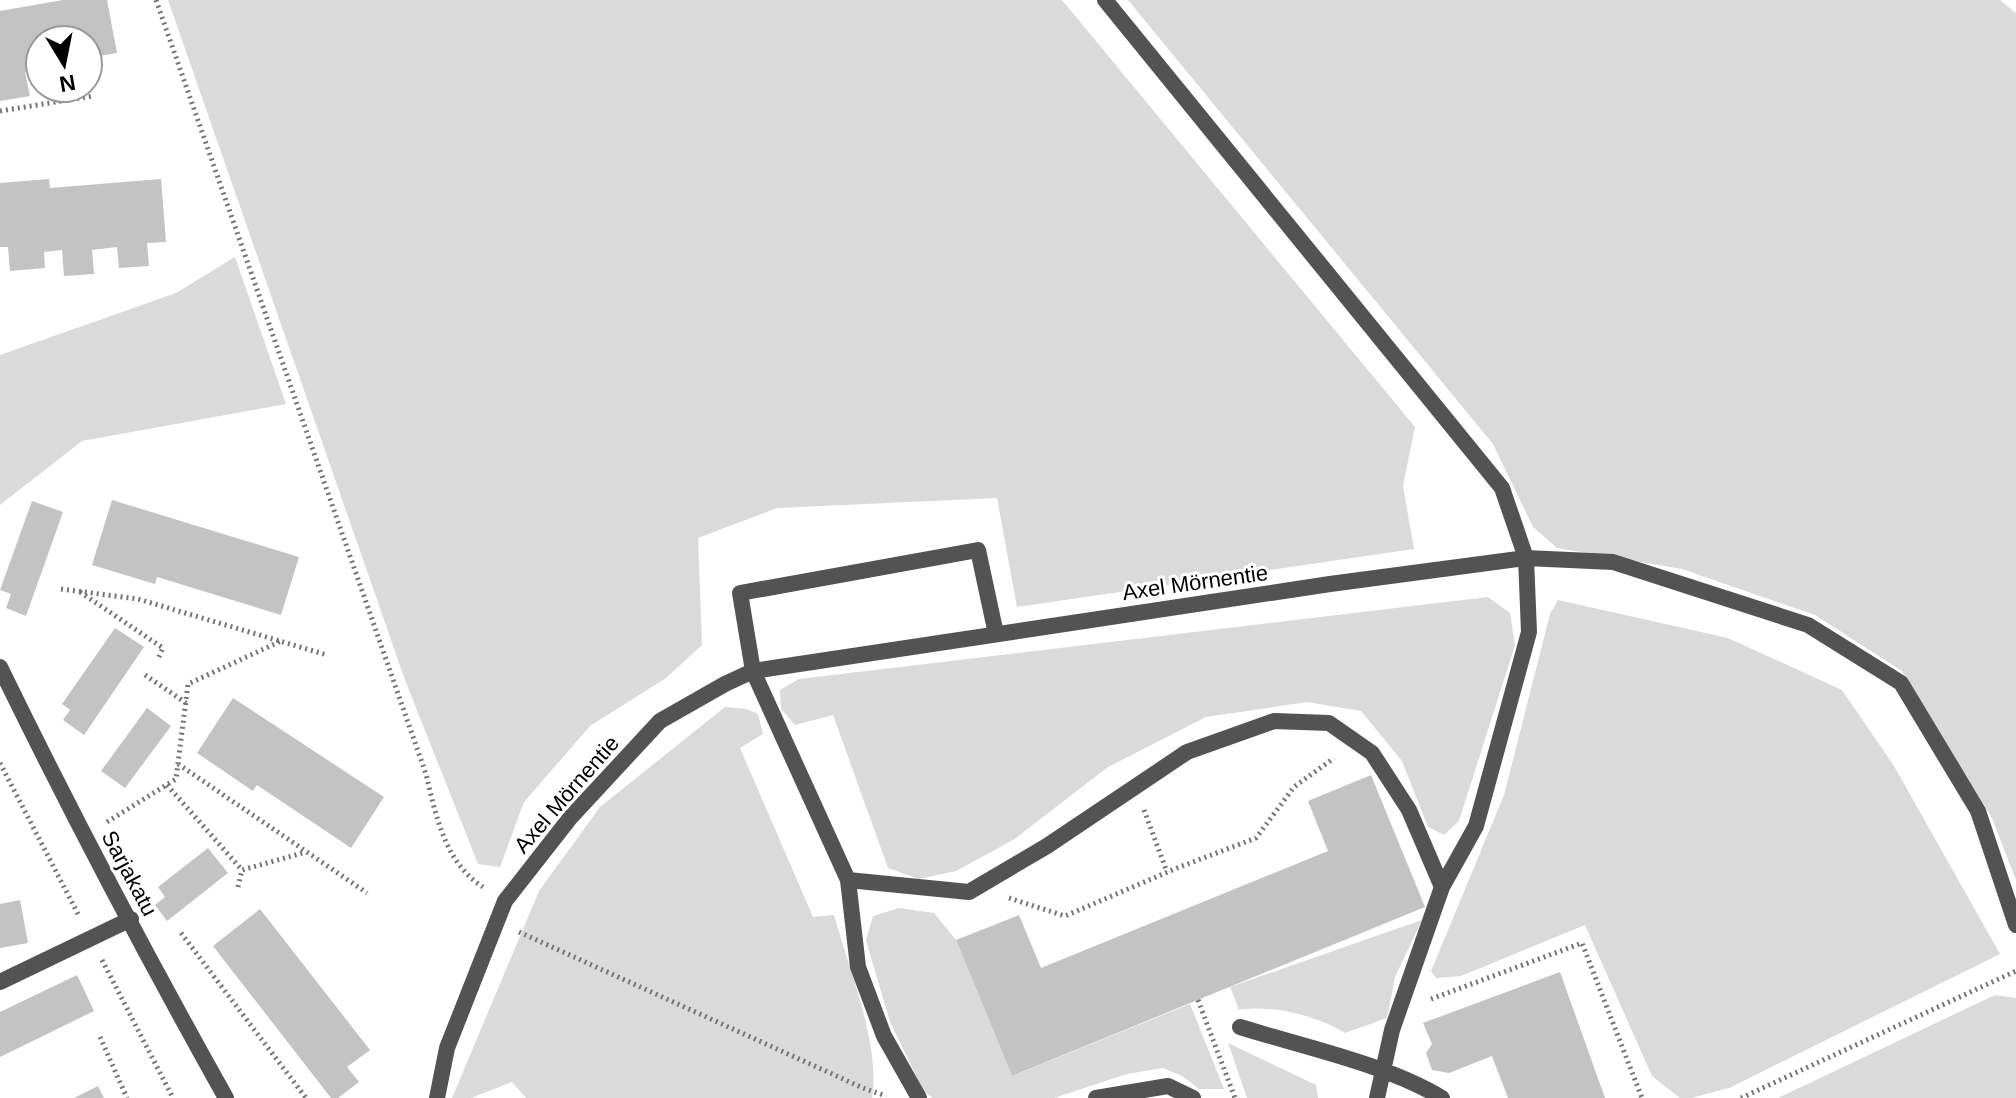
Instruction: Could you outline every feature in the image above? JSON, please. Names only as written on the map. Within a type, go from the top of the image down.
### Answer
[{"type":"street","points":[[1105,0],[1502,488],[1526,558],[1529,632],[1476,826],[1442,887],[1400,1010],[1377,1098]]},
{"type":"street","points":[[919,1098],[884,1036],[858,967],[848,880],[753,671],[740,593],[978,550],[996,634]]},
{"type":"street","name":"Axel Mörnentie","points":[[437,1098],[447,1048],[505,901],[570,818],[660,721],[725,684],[753,671],[1526,558],[1613,562],[1808,625],[1901,683],[1978,811],[2016,925]]},
{"type":"street","name":"Sarjakatu","points":[[0,667],[85,836],[226,1098]]},
{"type":"street","points":[[848,880],[969,892],[1047,846],[1187,752],[1274,721],[1329,723],[1372,753],[1409,810],[1442,887]]},
{"type":"street","points":[[0,982],[131,919]]},
{"type":"street","points":[[1240,1027],[1383,1071],[1442,1098]]},
{"type":"street","points":[[1096,1098],[1168,1086],[1193,1098]]},
{"type":"path","points":[[156,0],[426,774],[439,830],[468,877],[505,901]]},
{"type":"path","points":[[0,111],[43,104]]},
{"type":"path","points":[[61,589],[138,599],[327,655]]},
{"type":"path","points":[[79,592],[163,648],[158,659]]},
{"type":"path","points":[[85,836],[176,779],[188,684],[281,641]]},
{"type":"path","points":[[145,675],[186,703]]},
{"type":"path","points":[[969,892],[1008,897],[1065,916],[1256,838],[1294,787],[1355,741]]},
{"type":"path","points":[[178,764],[367,893]]},
{"type":"path","points":[[167,785],[242,870]]},
{"type":"path","points":[[1135,787],[1167,872]]},
{"type":"path","points":[[242,870],[307,852]]},
{"type":"path","points":[[238,887],[242,870]]},
{"type":"path","points":[[497,921],[849,1082],[893,1098]]},
{"type":"path","points":[[181,933],[306,1098]]},
{"type":"path","points":[[1400,1010],[1582,943],[1642,1098]]},
{"type":"path","points":[[1741,1098],[2016,971]]},
{"type":"path","points":[[1198,1000],[1235,1098]]},
{"type":"path","points":[[100,1037],[127,1098]]},
{"type":"shaded area","points":[[168,0],[1062,0],[1415,427],[1403,486],[1414,549],[1017,607],[997,498],[777,508],[698,538],[702,645],[666,678],[590,726],[524,802],[500,867],[478,864],[405,680]]},
{"type":"shaded area","points":[[1128,0],[2000,0],[2016,13],[2016,880],[1992,818],[1902,671],[1815,615],[1682,569],[1557,548],[1533,527],[1493,444]]},
{"type":"shaded area","points":[[235,257],[286,404],[82,441],[0,505],[0,355],[176,293]]},
{"type":"shaded area","points":[[1488,597],[1510,613],[1515,645],[1459,821],[1444,835],[1428,827],[1402,761],[1361,711],[1307,702],[1206,717],[1108,767],[1013,840],[956,871],[919,879],[888,868],[833,715],[795,725],[781,709],[780,690],[799,679]]},
{"type":"shaded area","points":[[1558,600],[1728,638],[1842,690],[1894,766],[2000,954],[1729,1088],[1691,1098],[1680,1098],[1652,1076],[1585,925],[1461,976],[1436,978],[1431,971],[1504,795],[1550,614]]},
{"type":"shaded area","points":[[725,707],[746,709],[758,714],[763,734],[740,748],[813,917],[834,915],[868,1031],[874,1077],[872,1098],[526,1098],[512,1082],[471,1098],[452,1098],[539,891],[600,807]]},
{"type":"shaded area","points":[[899,908],[934,913],[956,940],[1012,1076],[1190,1004],[1224,1089],[1199,1089],[1182,1076],[1163,1068],[1127,1074],[1054,1098],[933,1098],[924,1092],[890,1022],[866,940],[873,916]]},
{"type":"shaded area","points":[[1422,920],[1395,977],[1387,1018],[1345,1033],[1321,1021],[1294,1013],[1265,1009],[1239,1010],[1230,987]]},
{"type":"shaded area","points":[[1995,995],[2016,998],[2016,1098],[1778,1098]]},
{"type":"shaded area","points":[[1228,1043],[1316,1085],[1318,1098],[1247,1098]]},
{"type":"building","points":[[63,0],[107,0],[117,53],[104,55],[104,24],[24,24],[24,97],[0,101],[0,11]]},
{"type":"building","points":[[49,179],[50,188],[161,179],[166,242],[147,243],[149,266],[119,268],[117,247],[92,250],[94,274],[64,276],[62,250],[44,252],[45,268],[10,271],[8,247],[0,247],[0,183]]},
{"type":"building","points":[[112,500],[299,557],[281,615],[157,577],[155,584],[92,565]]},
{"type":"building","points":[[32,501],[63,512],[26,616],[6,608],[11,594],[0,590]]},
{"type":"building","points":[[115,628],[144,647],[84,735],[63,720],[70,710],[62,704]]},
{"type":"building","points":[[233,698],[384,797],[351,848],[257,785],[253,791],[197,753]]},
{"type":"building","points":[[147,708],[171,726],[125,788],[101,771]]},
{"type":"building","points":[[1371,775],[1425,907],[1012,1076],[956,940],[1019,915],[1041,968],[1328,851],[1308,801]]},
{"type":"building","points":[[208,848],[228,873],[167,921],[155,905],[165,897],[158,887]]},
{"type":"building","points":[[20,900],[28,943],[0,948],[0,904]]},
{"type":"building","points":[[260,909],[370,1050],[347,1067],[359,1082],[338,1098],[331,1098],[213,946]]},
{"type":"building","points":[[1560,972],[1605,1098],[1508,1098],[1492,1056],[1449,1073],[1432,1070],[1426,1053],[1432,1044],[1423,1023]]},
{"type":"building","points":[[77,975],[94,1011],[0,1057],[0,1012]]},
{"type":"building","points":[[98,1086],[104,1098],[74,1098]]}]
